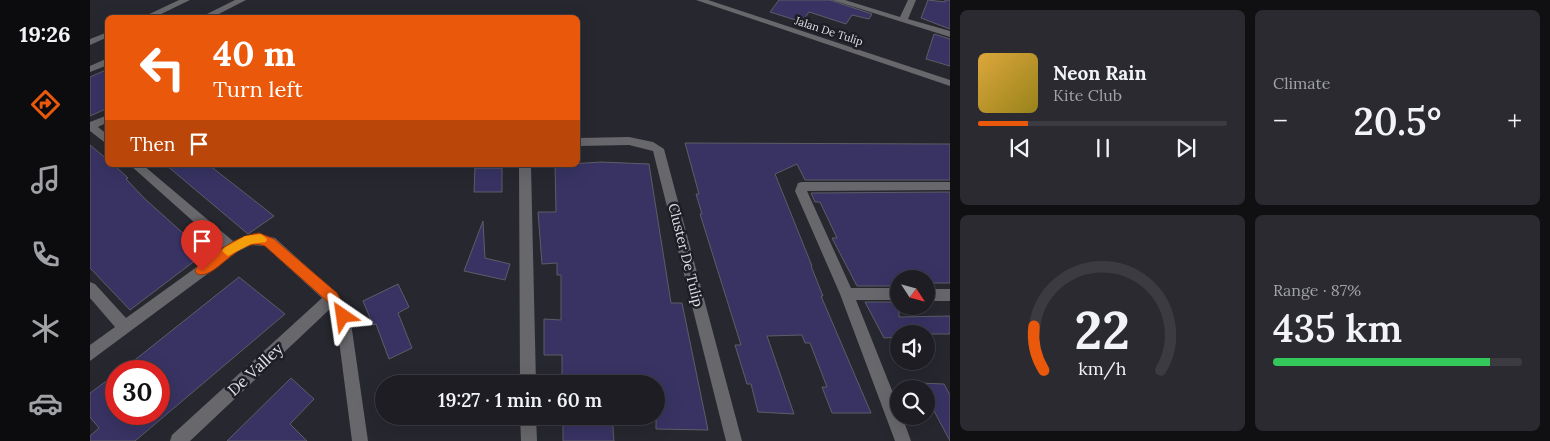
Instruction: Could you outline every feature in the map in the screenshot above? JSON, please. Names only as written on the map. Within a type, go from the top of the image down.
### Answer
[{"type":"street","points":[[152,15],[186,0]]},
{"type":"street","points":[[210,15],[242,0]]},
{"type":"street","name":"Jalan De Tulip","points":[[700,0],[950,83]]},
{"type":"street","points":[[836,0],[950,34]]},
{"type":"street","points":[[903,20],[912,0]]},
{"type":"street","points":[[90,42],[105,35]]},
{"type":"street","points":[[90,69],[105,62]]},
{"type":"street","points":[[105,119],[90,126],[105,138]]},
{"type":"street","name":"Cluster De Tulip","points":[[580,142],[636,142],[651,145],[658,149],[734,441]]},
{"type":"street","points":[[138,167],[232,248]]},
{"type":"street","points":[[525,167],[528,375]]},
{"type":"street","points":[[902,441],[847,294],[801,191],[802,186],[950,186]]},
{"type":"street","points":[[90,354],[232,248],[249,239],[259,238],[270,242],[332,298],[343,316],[360,441]]},
{"type":"street","points":[[90,288],[125,328]]},
{"type":"street","points":[[847,294],[890,294]]},
{"type":"street","points":[[935,294],[950,295]]},
{"type":"street","name":"De Valley","points":[[178,441],[332,298]]},
{"type":"street","points":[[528,425],[529,441]]},
{"type":"building","points":[[779,0],[830,0],[872,14],[869,19],[852,15],[846,24],[809,12],[802,22],[770,12]]},
{"type":"building","points":[[928,0],[945,2],[945,0],[950,0],[950,29],[921,18]]},
{"type":"building","points":[[934,34],[950,39],[950,66],[926,59]]},
{"type":"building","points":[[105,70],[105,109],[90,116],[90,77]]},
{"type":"building","points":[[685,143],[950,144],[950,180],[805,180],[797,164],[775,174],[812,266],[823,296],[821,296],[871,413],[832,413],[822,387],[827,387],[810,343],[805,343],[802,335],[767,336],[794,414],[758,412],[751,384],[747,384],[735,345],[741,345],[700,214],[702,214],[696,194],[699,194]]},
{"type":"building","points":[[90,145],[105,158],[105,167],[116,167],[145,199],[205,253],[130,310],[90,268]]},
{"type":"building","points":[[601,162],[649,164],[671,303],[682,303],[708,430],[656,429],[656,425],[665,425],[665,375],[562,375],[562,355],[544,355],[544,319],[561,320],[561,275],[557,275],[557,263],[542,264],[538,212],[556,212],[555,167],[580,167],[580,163]]},
{"type":"building","points":[[168,167],[212,167],[274,216],[248,234]]},
{"type":"building","points":[[475,168],[502,168],[502,192],[474,192]]},
{"type":"building","points":[[950,192],[950,283],[935,283],[935,270],[890,270],[890,286],[857,286],[832,238],[837,238],[820,202],[815,202],[811,193]]},
{"type":"building","points":[[483,221],[485,258],[510,264],[505,280],[464,271]]},
{"type":"building","points":[[239,277],[285,314],[170,411],[170,360],[135,360]]},
{"type":"building","points":[[398,284],[409,307],[398,313],[412,348],[389,359],[376,324],[373,325],[363,301]]},
{"type":"building","points":[[865,302],[890,302],[890,315],[899,315],[899,317],[950,316],[950,334],[935,334],[935,325],[890,325],[890,338],[884,338]]},
{"type":"building","points":[[291,378],[314,399],[290,424],[307,441],[227,441]]},
{"type":"building","points":[[105,382],[105,425],[154,425],[135,441],[90,441],[90,436],[99,428],[90,417],[90,393]]},
{"type":"building","points":[[935,384],[944,384],[950,395],[950,441],[935,413]]},
{"type":"building","points":[[563,425],[613,425],[614,441],[563,441]]},
{"type":"slow traffic","points":[[228,251],[249,239],[261,239]]},
{"type":"route","points":[[202,271],[232,248],[249,239],[259,238],[270,242],[332,298],[343,316]]}]
